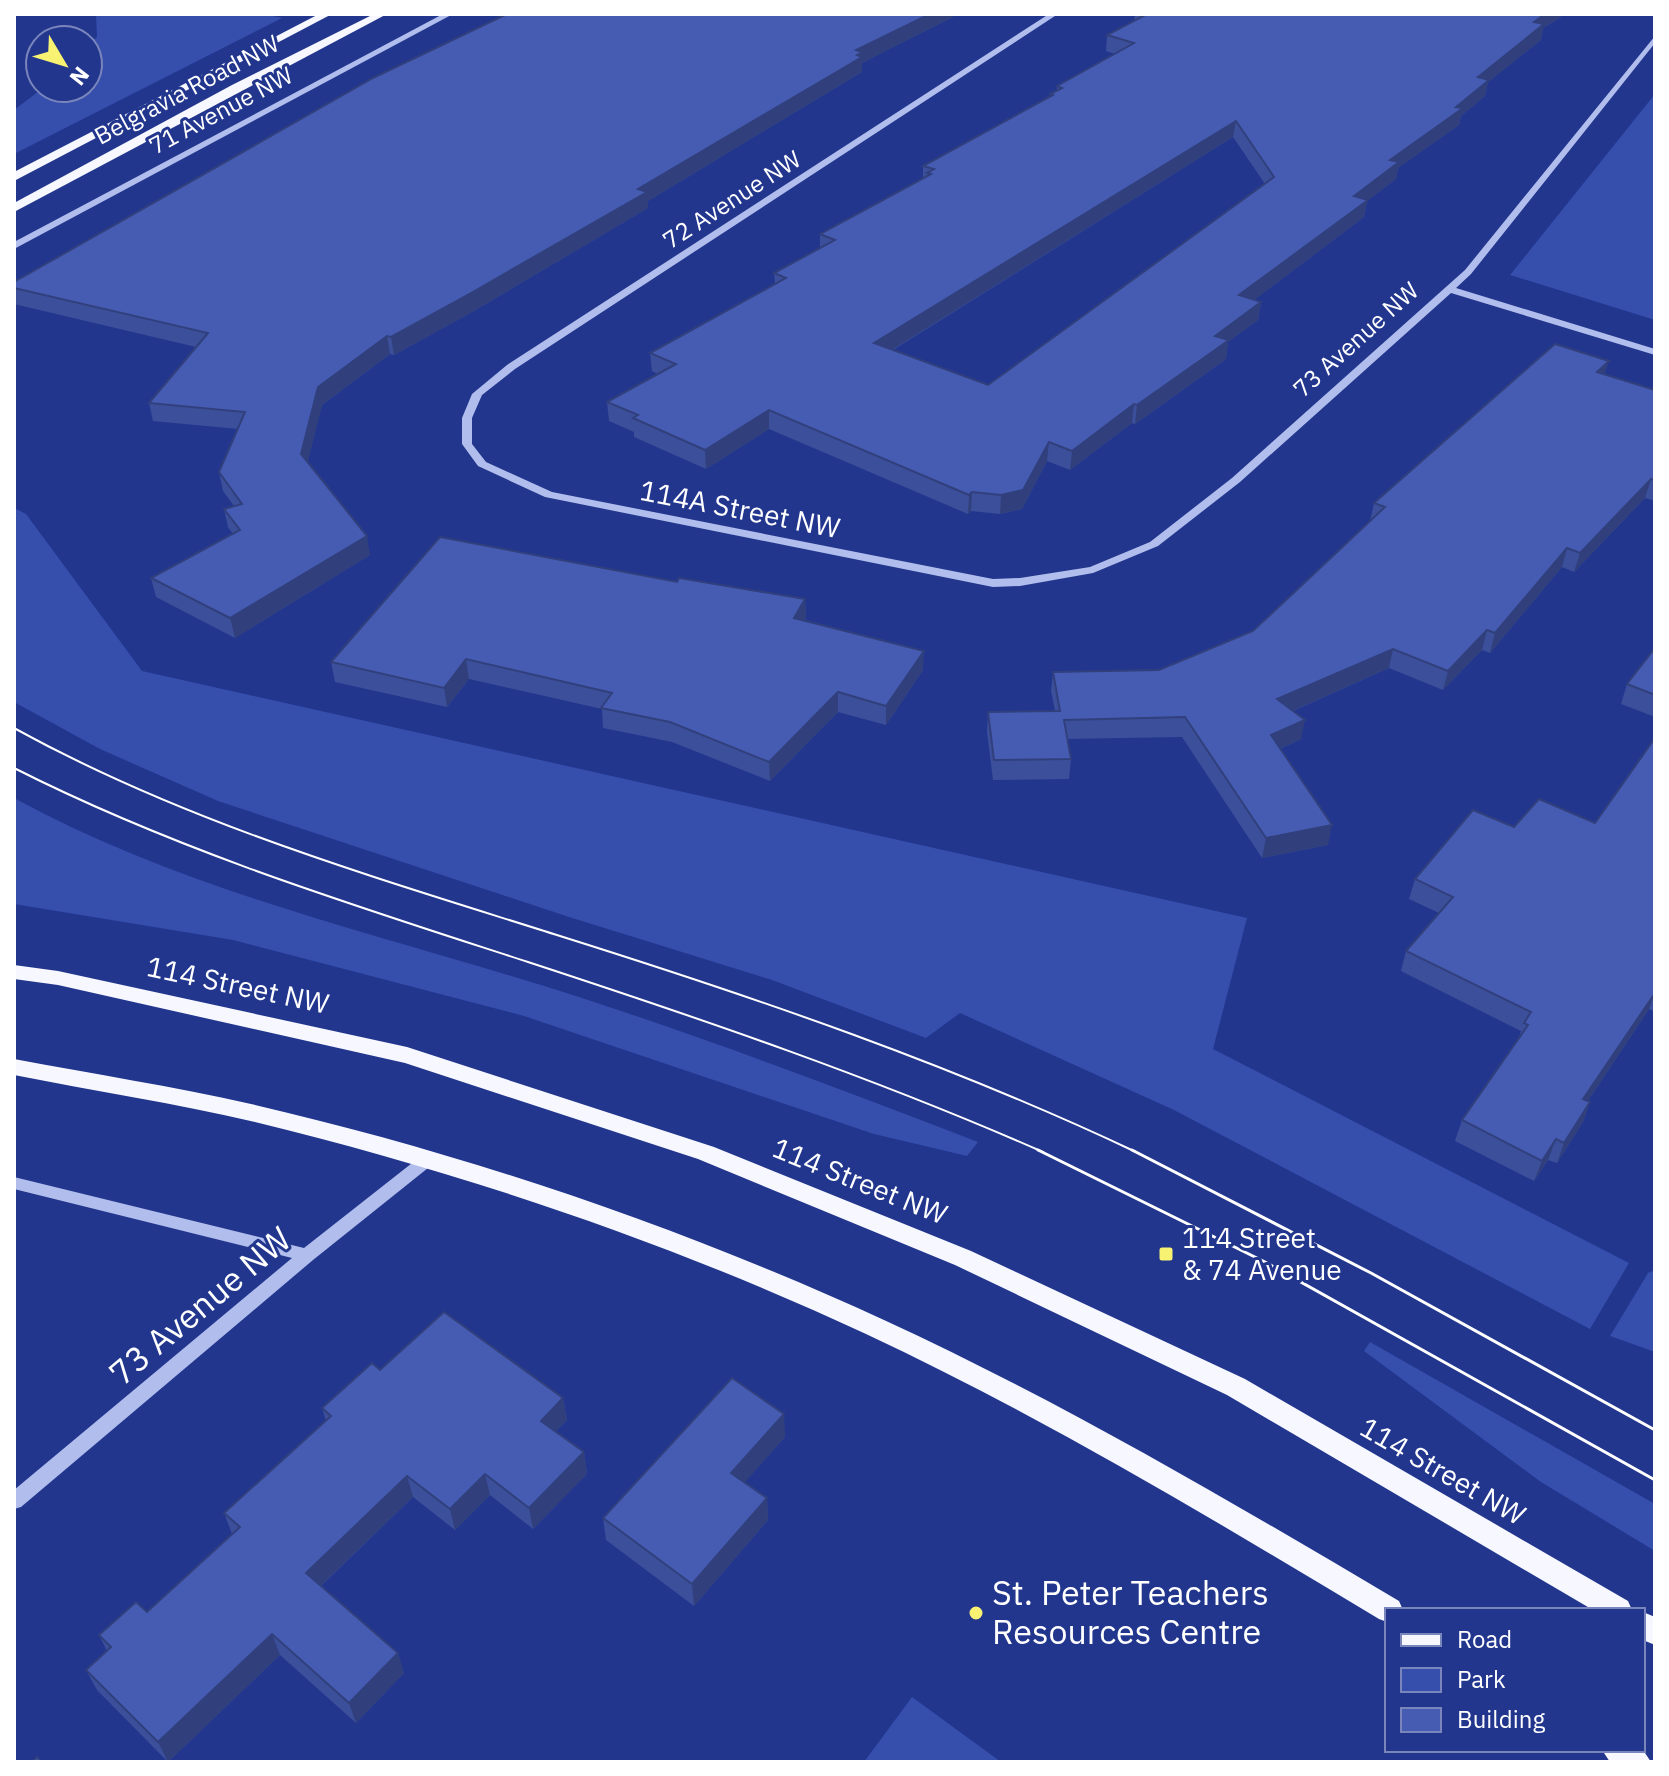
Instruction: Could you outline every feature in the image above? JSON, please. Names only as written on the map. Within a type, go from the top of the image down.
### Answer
[{"type":"main road","name":"Belgravia Road NW","points":[[14,177],[327,14]]},
{"type":"main road","name":"Belgravia Road NW","points":[[14,208],[236,87],[382,14]]},
{"type":"main road","name":"114 Street NW","points":[[14,972],[58,978],[407,1055],[706,1153],[963,1258],[1236,1387],[1615,1608]]},
{"type":"main road","points":[[14,1067],[254,1114],[427,1160],[623,1224],[797,1292],[1085,1433],[1386,1608]]},
{"type":"street","name":"71 Avenue NW","points":[[14,246],[449,14]]},
{"type":"street","name":"72 Avenue NW","points":[[467,444],[467,418],[477,394],[511,367],[1054,14]]},
{"type":"street","name":"73 Avenue NW","points":[[1020,582],[1093,570],[1154,544],[1236,480],[1468,272],[1655,38]]},
{"type":"street","points":[[1449,289],[1655,352]]},
{"type":"street","name":"114A Street NW","points":[[467,444],[482,464],[549,495],[993,583],[1020,582]]},
{"type":"street","name":"73 Avenue NW","points":[[14,1501],[307,1255],[427,1160]]},
{"type":"street","points":[[14,1183],[307,1255]]},
{"type":"green space","points":[[96,14],[263,14],[282,18],[14,154],[14,110],[24,102],[104,104],[104,24],[96,24]]},
{"type":"green space","points":[[1655,94],[1655,320],[1510,275]]},
{"type":"green space","points":[[14,508],[26,514],[142,671],[1247,918],[1213,1049],[1629,1263],[1590,1329],[1174,1110],[960,1013],[926,1038],[772,980],[569,917],[218,801],[100,749],[14,702]]},
{"type":"green space","points":[[14,798],[81,832],[220,887],[579,997],[780,1067],[978,1142],[967,1156],[874,1134],[524,1016],[233,940],[14,904]]},
{"type":"green space","points":[[1652,1271],[1655,1272],[1655,1352],[1610,1336]]},
{"type":"green space","points":[[1370,1342],[1655,1504],[1655,1551],[1541,1482],[1364,1351]]},
{"type":"green space","points":[[912,1697],[1001,1762],[864,1762]]},
{"type":"building","points":[[507,14],[930,14],[856,50],[862,52],[857,55],[862,57],[638,189],[647,192],[471,293],[391,337],[387,336],[318,387],[301,454],[367,536],[230,618],[151,578],[240,530],[224,509],[242,504],[219,472],[245,412],[149,403],[208,333],[14,288],[14,282],[373,78]]},
{"type":"building","points":[[1147,14],[1545,14],[1534,22],[1544,24],[1478,77],[1489,80],[1456,107],[1463,108],[1390,160],[1399,162],[1354,196],[1368,200],[1239,295],[1261,302],[1215,336],[1229,340],[1137,405],[1134,404],[1072,451],[1049,442],[1023,490],[1001,495],[972,492],[969,495],[769,410],[705,450],[633,418],[638,415],[607,402],[676,364],[650,353],[786,278],[774,273],[835,240],[820,234],[931,174],[927,173],[934,169],[923,166],[1053,95],[1050,94],[1062,88],[1057,86],[1134,43],[1107,35]],"holes":[[[1236,121],[1274,177],[988,385],[874,343]]]},
{"type":"building","points":[[1555,344],[1609,361],[1597,372],[1655,390],[1655,480],[1651,479],[1580,553],[1567,548],[1495,633],[1487,630],[1448,671],[1393,649],[1277,699],[1305,720],[1271,735],[1332,825],[1266,838],[1185,717],[1064,720],[1071,759],[994,760],[988,712],[1060,711],[1053,672],[1159,670],[1253,631],[1385,507],[1374,503]]},
{"type":"building","points":[[440,537],[677,582],[679,578],[805,599],[794,618],[924,651],[886,706],[838,692],[769,762],[670,722],[601,708],[612,693],[466,659],[444,688],[331,662]]},
{"type":"building","points":[[1655,648],[1655,695],[1627,684]]},
{"type":"building","points":[[1655,738],[1655,993],[1583,1099],[1590,1102],[1564,1143],[1556,1139],[1542,1161],[1462,1120],[1528,1025],[1524,1023],[1531,1012],[1406,951],[1453,897],[1415,879],[1473,810],[1514,827],[1539,799],[1595,823]]},
{"type":"building","points":[[444,1312],[563,1398],[541,1421],[584,1452],[529,1508],[485,1474],[450,1509],[407,1476],[306,1573],[398,1653],[349,1703],[272,1634],[158,1742],[86,1670],[111,1647],[99,1635],[136,1602],[147,1612],[240,1527],[224,1513],[331,1416],[322,1408],[372,1363],[380,1370]]},
{"type":"building","points":[[732,1378],[784,1414],[731,1473],[767,1498],[692,1584],[603,1518]]},
{"type":"tram line","points":[[14,728],[79,762],[213,820],[282,846],[852,1034],[995,1090],[1135,1152]]},
{"type":"tram line","points":[[14,768],[139,825],[267,875],[788,1051],[916,1099],[1043,1152]]},
{"type":"tram line","points":[[1038,1150],[1265,1262],[1655,1480]]},
{"type":"tram line","points":[[1135,1152],[1371,1273],[1655,1430]]},
{"type":"place","name":"114 Street & 74 Avenue","points":[[1166,1254]]},
{"type":"place","name":"St. Peter Teachers Resources Centre","points":[[976,1613]]}]
